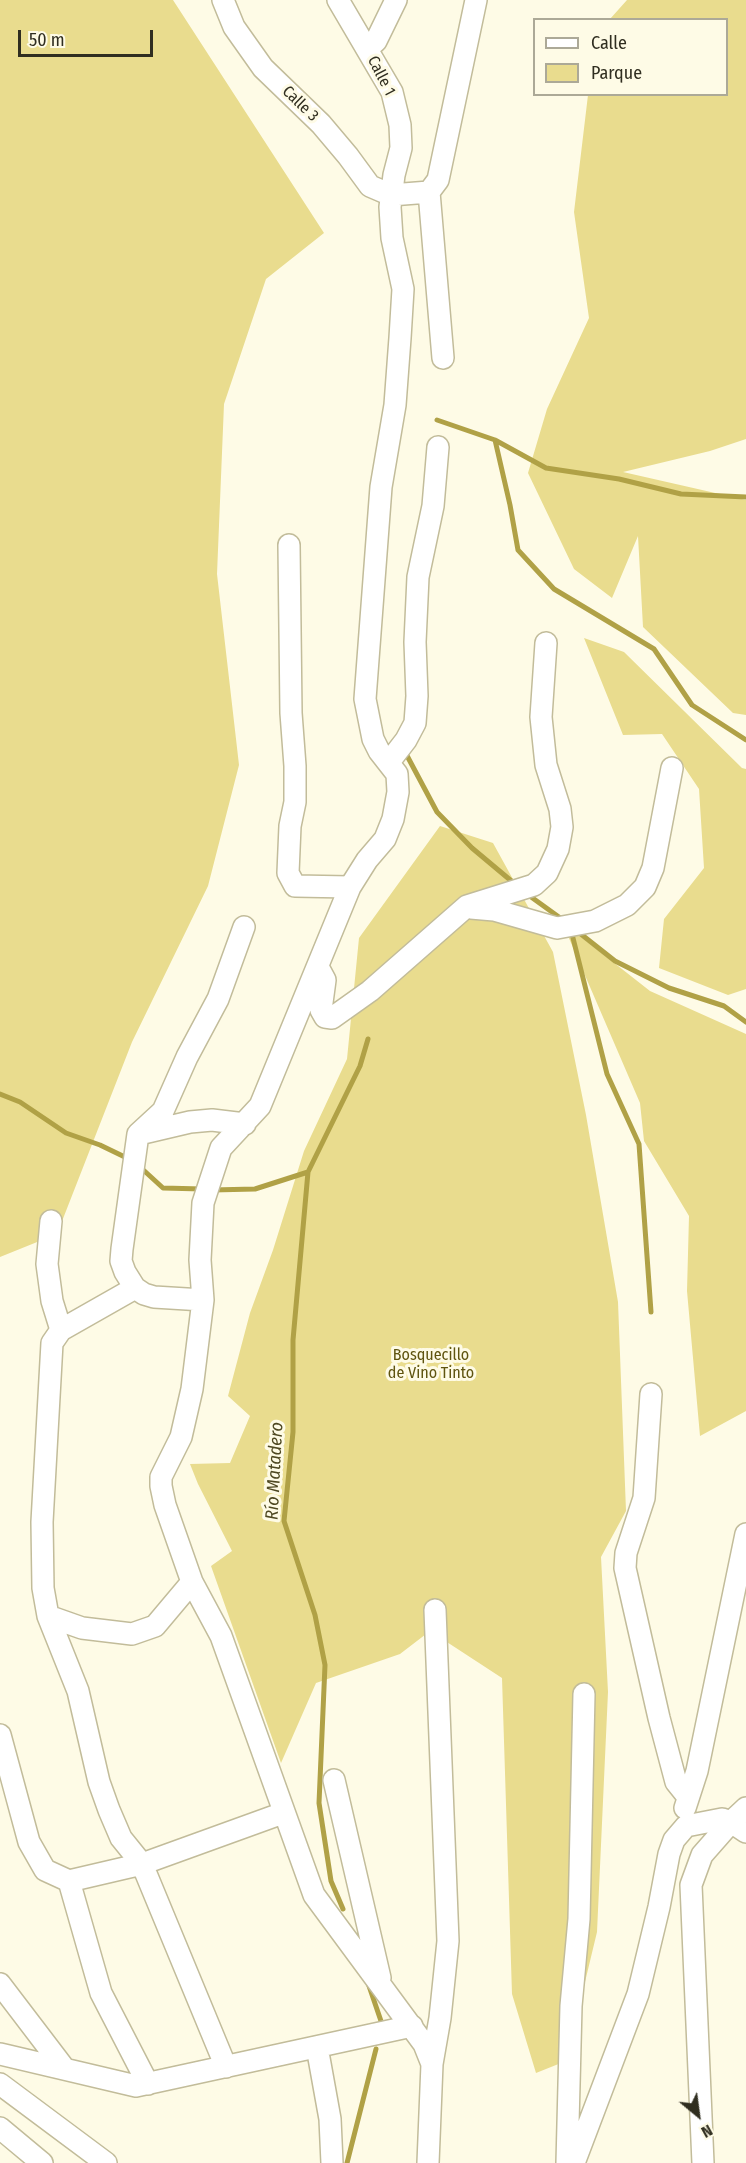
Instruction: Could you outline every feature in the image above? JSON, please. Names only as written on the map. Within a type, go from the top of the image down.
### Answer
[{"type":"street","name":"Calle 3","points":[[223,0],[234,27],[262,68],[321,124],[370,186],[391,195]]},
{"type":"street","points":[[367,49],[376,41],[396,0]]},
{"type":"street","points":[[443,358],[429,192],[438,180],[476,0]]},
{"type":"street","name":"Calle 1","points":[[340,1],[392,92],[400,125],[401,148],[390,207],[392,238],[403,289],[395,405],[381,487],[365,699],[373,739],[379,751],[397,774],[398,792],[393,819],[385,839],[367,860],[350,887],[264,1098],[245,1124],[221,1148],[203,1203],[200,1260],[203,1300],[192,1389],[181,1437],[161,1477],[161,1486],[165,1505],[192,1582],[221,1636],[314,1895],[412,2026],[424,2044],[432,2064]]},
{"type":"street","points":[[391,195],[429,192]]},
{"type":"street","points":[[389,762],[406,740],[415,723],[418,577],[433,506],[438,447]]},
{"type":"street","points":[[290,545],[291,713],[295,802],[290,826],[288,873],[295,886],[350,887]]},
{"type":"street","points":[[318,967],[325,980],[321,1010],[325,1017],[332,1018],[370,991],[465,908],[534,885],[547,873],[558,849],[561,827],[560,809],[546,765],[541,717],[546,643]]},
{"type":"street","points":[[465,908],[494,910],[557,927],[595,921],[627,905],[645,887],[653,868],[672,768]]},
{"type":"street","points":[[203,1300],[154,1298],[135,1288],[121,1262],[138,1134],[163,1111],[187,1057],[218,999],[244,927]]},
{"type":"street","points":[[138,1134],[190,1122],[212,1120],[245,1124]]},
{"type":"street","points":[[51,1221],[47,1264],[52,1301],[62,1330]]},
{"type":"street","points":[[135,1288],[62,1330],[52,1343],[42,1522],[44,1588],[48,1616],[78,1691],[99,1782],[109,1810],[121,1838],[142,1864],[226,2067]]},
{"type":"street","points":[[651,1394],[644,1498],[626,1553],[625,1568],[676,1782],[688,1797]]},
{"type":"street","points":[[686,1826],[683,1814],[697,1771],[746,1534]]},
{"type":"street","points":[[48,1616],[82,1628],[132,1634],[155,1626],[192,1582]]},
{"type":"street","points":[[428,2163],[432,2064],[440,2018],[448,1941],[435,1610]]},
{"type":"street","points":[[567,2163],[571,2006],[579,1919],[584,1694]]},
{"type":"street","points":[[0,1735],[29,1842],[45,1870],[69,1881],[142,1864],[283,1813]]},
{"type":"street","points":[[334,1780],[383,1988]]},
{"type":"street","points":[[574,2163],[638,1994],[674,1840],[686,1826],[722,1819],[741,1820]]},
{"type":"street","points":[[703,2163],[691,1884],[702,1855],[741,1820]]},
{"type":"street","points":[[69,1881],[101,1994],[148,2084]]},
{"type":"street","points":[[0,1984],[64,2068]]},
{"type":"street","points":[[0,2054],[136,2086],[412,2026]]},
{"type":"street","points":[[317,2047],[330,2119],[332,2163]]},
{"type":"street","points":[[0,2084],[106,2163]]},
{"type":"street","points":[[0,2128],[42,2163]]},
{"type":"green space","points":[[0,0],[173,0],[324,233],[266,279],[224,404],[217,574],[239,765],[208,886],[132,1042],[57,1234],[0,1257]]},
{"type":"green space","points":[[627,0],[746,0],[746,439],[710,451],[623,472],[746,500],[746,715],[733,713],[643,627],[638,536],[612,598],[574,569],[528,473],[547,409],[589,318],[574,212],[588,96],[728,96],[728,18],[611,18]]},
{"type":"green space","points":[[584,638],[624,652],[742,768],[746,769],[746,989],[728,995],[659,968],[664,919],[704,868],[699,789],[662,734],[623,735]]},
{"type":"green space","name":"Bosquecillo de Vino Tinto","points":[[440,826],[493,843],[553,952],[586,1115],[618,1302],[626,1511],[601,1557],[608,1692],[597,1932],[566,2061],[536,2073],[512,1994],[502,1678],[430,1631],[400,1654],[316,1683],[281,1763],[211,1566],[232,1551],[190,1464],[230,1463],[250,1416],[228,1396],[250,1313],[273,1250],[304,1151],[347,1059],[359,938]]},
{"type":"green space","points":[[562,922],[650,991],[746,1034],[746,1411],[700,1436],[687,1291],[689,1216],[644,1141],[640,1103]]},
{"type":"waterway","points":[[437,420],[495,440],[546,468],[619,479],[681,494],[746,497]]},
{"type":"waterway","points":[[495,440],[518,550],[554,589],[654,649],[692,705],[746,740]]},
{"type":"waterway","points":[[404,750],[437,812],[472,848],[515,884]]},
{"type":"waterway","points":[[527,894],[563,920]]},
{"type":"waterway","points":[[571,930],[607,1074],[639,1144],[651,1312]]},
{"type":"waterway","points":[[577,931],[615,961],[669,988],[724,1006],[746,1022]]},
{"type":"waterway","name":"Río Matadero","points":[[343,1909],[331,1881],[319,1803],[325,1665],[315,1615],[284,1521],[293,1432],[293,1340],[308,1172],[360,1066],[368,1039]]},
{"type":"waterway","points":[[0,1094],[20,1102],[66,1133],[100,1145],[129,1159]]},
{"type":"waterway","points":[[139,1166],[163,1188],[202,1189]]},
{"type":"waterway","points":[[212,1190],[255,1189],[308,1172]]},
{"type":"waterway","name":"Río Matadero","points":[[368,1983],[382,2024]]},
{"type":"waterway","name":"Río Matadero","points":[[347,2163],[376,2049]]}]
